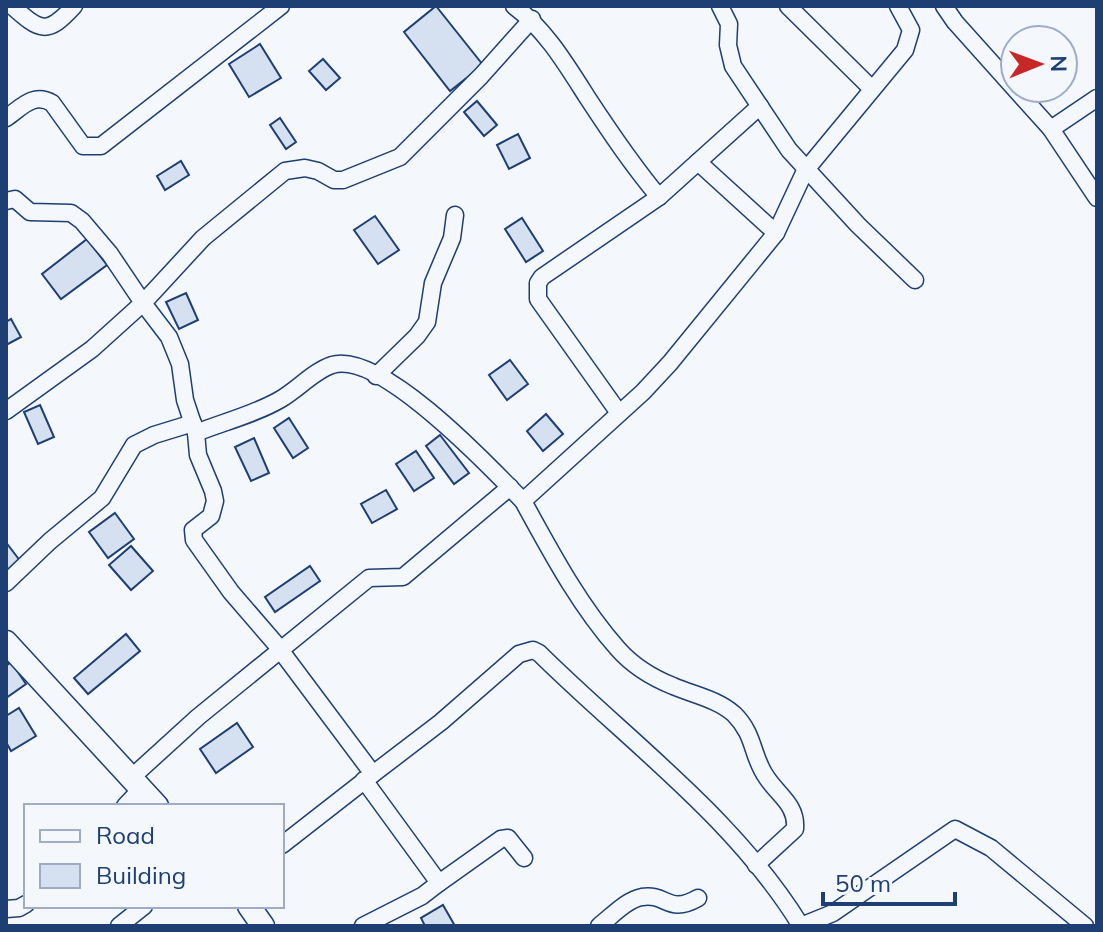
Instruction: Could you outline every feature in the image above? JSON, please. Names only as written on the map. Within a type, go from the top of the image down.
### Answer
[{"type":"street","points":[[12,6],[33,25],[50,28],[74,6]]},
{"type":"street","points":[[514,6],[532,19],[568,67],[624,153],[659,197]]},
{"type":"street","points":[[720,6],[729,24],[728,45],[733,66],[805,171],[915,280]]},
{"type":"street","points":[[788,6],[872,89]]},
{"type":"street","points":[[523,501],[670,363],[776,233],[805,171],[905,50],[911,36],[910,24],[898,6]]},
{"type":"street","points":[[944,6],[1051,129],[1097,198]]},
{"type":"street","points":[[6,118],[26,102],[46,99],[83,146],[101,146],[275,8]]},
{"type":"street","points":[[6,411],[92,349],[143,303],[203,238],[285,171],[305,168],[334,180],[343,180],[400,157],[481,76],[532,19]]},
{"type":"street","points":[[1051,129],[1097,98]]},
{"type":"street","points":[[619,413],[538,299],[538,283],[569,257],[659,197],[760,106]]},
{"type":"street","points":[[698,162],[776,233]]},
{"type":"street","points":[[6,201],[15,199],[30,212],[71,213],[82,221],[110,254],[169,337],[180,364],[198,455],[215,501],[211,516],[193,530],[194,540],[231,592],[280,651],[439,883]]},
{"type":"street","points":[[376,376],[427,322],[433,283],[452,238],[455,215]]},
{"type":"street","points":[[6,583],[102,498],[134,445],[154,435],[194,428],[272,404],[331,365],[349,364],[418,400],[470,445],[510,487],[523,501],[562,571],[619,650],[641,669],[671,686],[732,712],[749,733],[763,773],[788,802],[796,820],[795,829],[756,865]]},
{"type":"street","points":[[126,804],[136,783],[198,717],[369,578],[403,577],[510,487]]},
{"type":"street","points":[[6,642],[155,804]]},
{"type":"street","points":[[284,843],[441,722],[519,654],[533,650],[671,772],[707,808],[756,865],[801,926],[833,913],[949,831],[958,829],[1019,869],[1085,926]]},
{"type":"street","points":[[363,926],[422,896],[501,839],[508,838],[524,858]]},
{"type":"street","points":[[599,926],[639,898],[655,898],[679,905],[698,898]]},
{"type":"street","points":[[119,926],[142,908]]},
{"type":"street","points":[[250,908],[263,926]]},
{"type":"building","points":[[436,6],[483,65],[450,91],[404,32]]},
{"type":"building","points":[[260,44],[281,78],[249,97],[229,64]]},
{"type":"building","points":[[323,59],[340,78],[326,90],[309,71]]},
{"type":"building","points":[[477,101],[497,125],[484,136],[464,112]]},
{"type":"building","points":[[280,118],[296,142],[286,149],[270,125]]},
{"type":"building","points":[[518,134],[530,158],[509,169],[497,145]]},
{"type":"building","points":[[181,161],[189,175],[165,190],[157,176]]},
{"type":"building","points":[[375,216],[399,250],[378,264],[354,230]]},
{"type":"building","points":[[522,218],[543,251],[526,262],[505,229]]},
{"type":"building","points":[[87,239],[107,265],[61,299],[42,274]]},
{"type":"building","points":[[186,293],[198,320],[179,329],[166,302]]},
{"type":"building","points":[[11,319],[21,337],[6,345],[6,322]]},
{"type":"building","points":[[510,360],[528,384],[507,400],[489,375]]},
{"type":"building","points":[[40,405],[54,437],[38,444],[24,412]]},
{"type":"building","points":[[546,414],[563,434],[543,451],[527,431]]},
{"type":"building","points":[[289,418],[308,448],[293,458],[274,428]]},
{"type":"building","points":[[440,435],[469,473],[454,484],[426,446]]},
{"type":"building","points":[[254,438],[269,473],[251,481],[235,447]]},
{"type":"building","points":[[416,451],[434,478],[414,491],[396,464]]},
{"type":"building","points":[[386,490],[397,509],[372,523],[361,504]]},
{"type":"building","points":[[115,513],[134,539],[108,558],[89,532]]},
{"type":"building","points":[[8,545],[21,562],[6,574],[6,547]]},
{"type":"building","points":[[131,546],[153,571],[131,590],[109,565]]},
{"type":"building","points":[[310,566],[320,581],[275,612],[265,597]]},
{"type":"building","points":[[126,634],[140,651],[88,694],[74,678]]},
{"type":"building","points":[[11,662],[26,684],[6,698],[6,666]]},
{"type":"building","points":[[19,708],[36,736],[11,751],[6,742],[6,716]]},
{"type":"building","points":[[237,723],[253,747],[216,773],[200,749]]},
{"type":"building","points":[[443,905],[455,926],[425,926],[421,918]]}]
